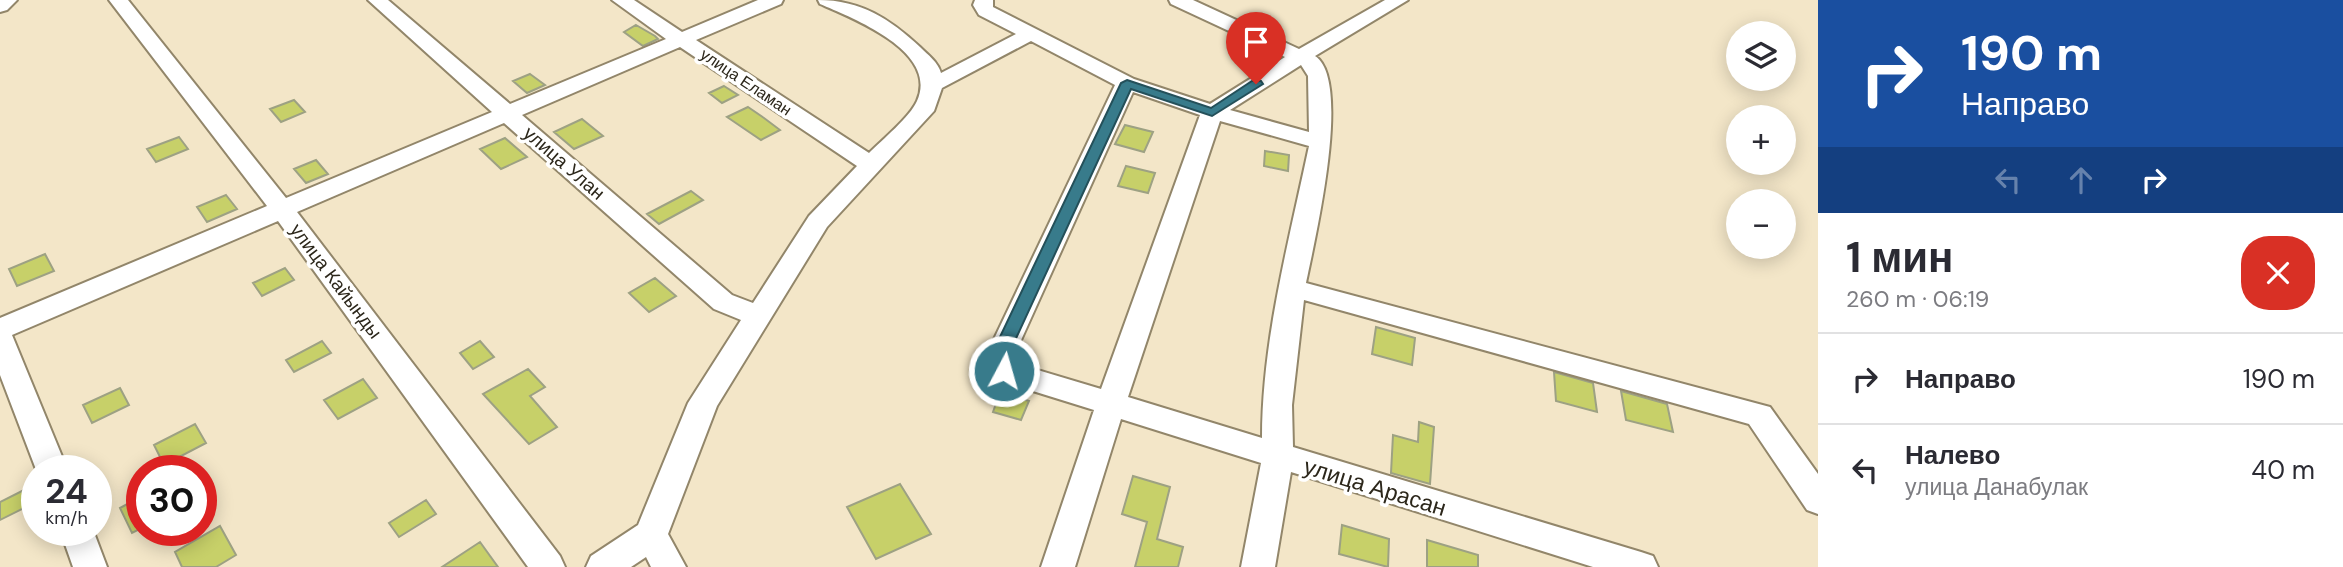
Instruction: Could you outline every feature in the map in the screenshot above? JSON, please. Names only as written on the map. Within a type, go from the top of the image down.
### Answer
[{"type":"street","points":[[0,6],[8,0]]},
{"type":"street","name":"улица Кайынды","points":[[118,0],[282,209],[548,567]]},
{"type":"street","name":"улица Улан","points":[[377,0],[723,302],[758,316]]},
{"type":"street","name":"улица Еламан","points":[[621,0],[871,165]]},
{"type":"street","points":[[0,329],[774,0]]},
{"type":"street","points":[[603,567],[651,535],[703,403],[818,222],[926,106],[933,85],[929,67],[886,26],[827,0]]},
{"type":"street","points":[[984,0],[982,5],[986,11],[1127,83],[1212,112],[1321,142]]},
{"type":"street","points":[[1178,0],[1301,56],[1312,62],[1318,76],[1321,142],[1292,288],[1277,405],[1278,457],[1258,567]]},
{"type":"street","points":[[1058,567],[1110,406],[1212,112],[1392,1]]},
{"type":"street","points":[[933,85],[1030,34]]},
{"type":"street","name":"улица Арасан","points":[[1127,83],[998,360],[1004,371],[1110,406],[1641,567]]},
{"type":"street","points":[[1292,288],[1759,415],[1818,500]]},
{"type":"street","points":[[0,338],[46,455]]},
{"type":"street","points":[[651,535],[669,567]]},
{"type":"street","points":[[82,546],[90,567]]},
{"type":"building","points":[[636,25],[658,39],[643,46],[624,32]]},
{"type":"building","points":[[530,74],[545,85],[527,93],[513,81]]},
{"type":"building","points":[[724,86],[738,95],[722,103],[709,93]]},
{"type":"building","points":[[294,100],[305,112],[281,122],[270,109]]},
{"type":"building","points":[[748,107],[780,130],[761,140],[727,117]]},
{"type":"building","points":[[582,119],[603,136],[574,149],[554,132]]},
{"type":"building","points":[[1125,125],[1153,132],[1144,152],[1115,144]]},
{"type":"building","points":[[179,137],[188,149],[156,162],[147,149]]},
{"type":"building","points":[[505,138],[527,157],[501,169],[480,149]]},
{"type":"building","points":[[1265,151],[1289,155],[1288,171],[1264,166]]},
{"type":"building","points":[[316,160],[328,174],[306,183],[294,169]]},
{"type":"building","points":[[1126,166],[1155,173],[1148,193],[1118,186]]},
{"type":"building","points":[[691,191],[703,200],[659,224],[647,214]]},
{"type":"building","points":[[226,195],[237,209],[207,222],[197,207]]},
{"type":"building","points":[[45,254],[54,271],[17,286],[9,269]]},
{"type":"building","points":[[285,268],[294,280],[262,296],[253,283]]},
{"type":"building","points":[[655,278],[676,296],[649,312],[629,293]]},
{"type":"building","points":[[1376,327],[1415,338],[1412,365],[1372,354]]},
{"type":"building","points":[[322,341],[331,353],[294,372],[286,360]]},
{"type":"building","points":[[480,341],[494,357],[473,369],[460,353]]},
{"type":"building","points":[[528,369],[545,387],[530,396],[557,427],[529,444],[483,394]]},
{"type":"building","points":[[1554,372],[1593,383],[1597,412],[1556,401]]},
{"type":"building","points":[[363,379],[377,398],[338,419],[324,400]]},
{"type":"building","points":[[120,388],[129,405],[92,423],[83,405]]},
{"type":"building","points":[[1621,391],[1667,404],[1673,432],[1626,420]]},
{"type":"building","points":[[1000,392],[1029,401],[1021,420],[993,412]]},
{"type":"building","points":[[1419,422],[1434,427],[1430,484],[1391,473],[1393,435],[1418,442]]},
{"type":"building","points":[[195,424],[206,443],[183,455],[159,455],[154,445]]},
{"type":"building","points":[[1133,476],[1170,487],[1157,539],[1183,547],[1178,567],[1135,567],[1147,522],[1122,514]]},
{"type":"building","points":[[900,484],[931,534],[876,559],[847,507]]},
{"type":"building","points":[[21,492],[21,510],[0,520],[0,502]]},
{"type":"building","points":[[426,500],[436,514],[399,537],[389,523]]},
{"type":"building","points":[[126,505],[126,520],[120,508]]},
{"type":"building","points":[[1342,525],[1389,539],[1388,567],[1339,554]]},
{"type":"building","points":[[220,526],[236,555],[216,567],[182,567],[175,552],[185,546],[217,546],[217,528]]},
{"type":"building","points":[[1427,540],[1478,555],[1478,567],[1427,567]]},
{"type":"building","points":[[480,542],[498,567],[442,567]]},
{"type":"route","points":[[1004,371],[998,360],[1127,83],[1212,112],[1256,84]]}]
